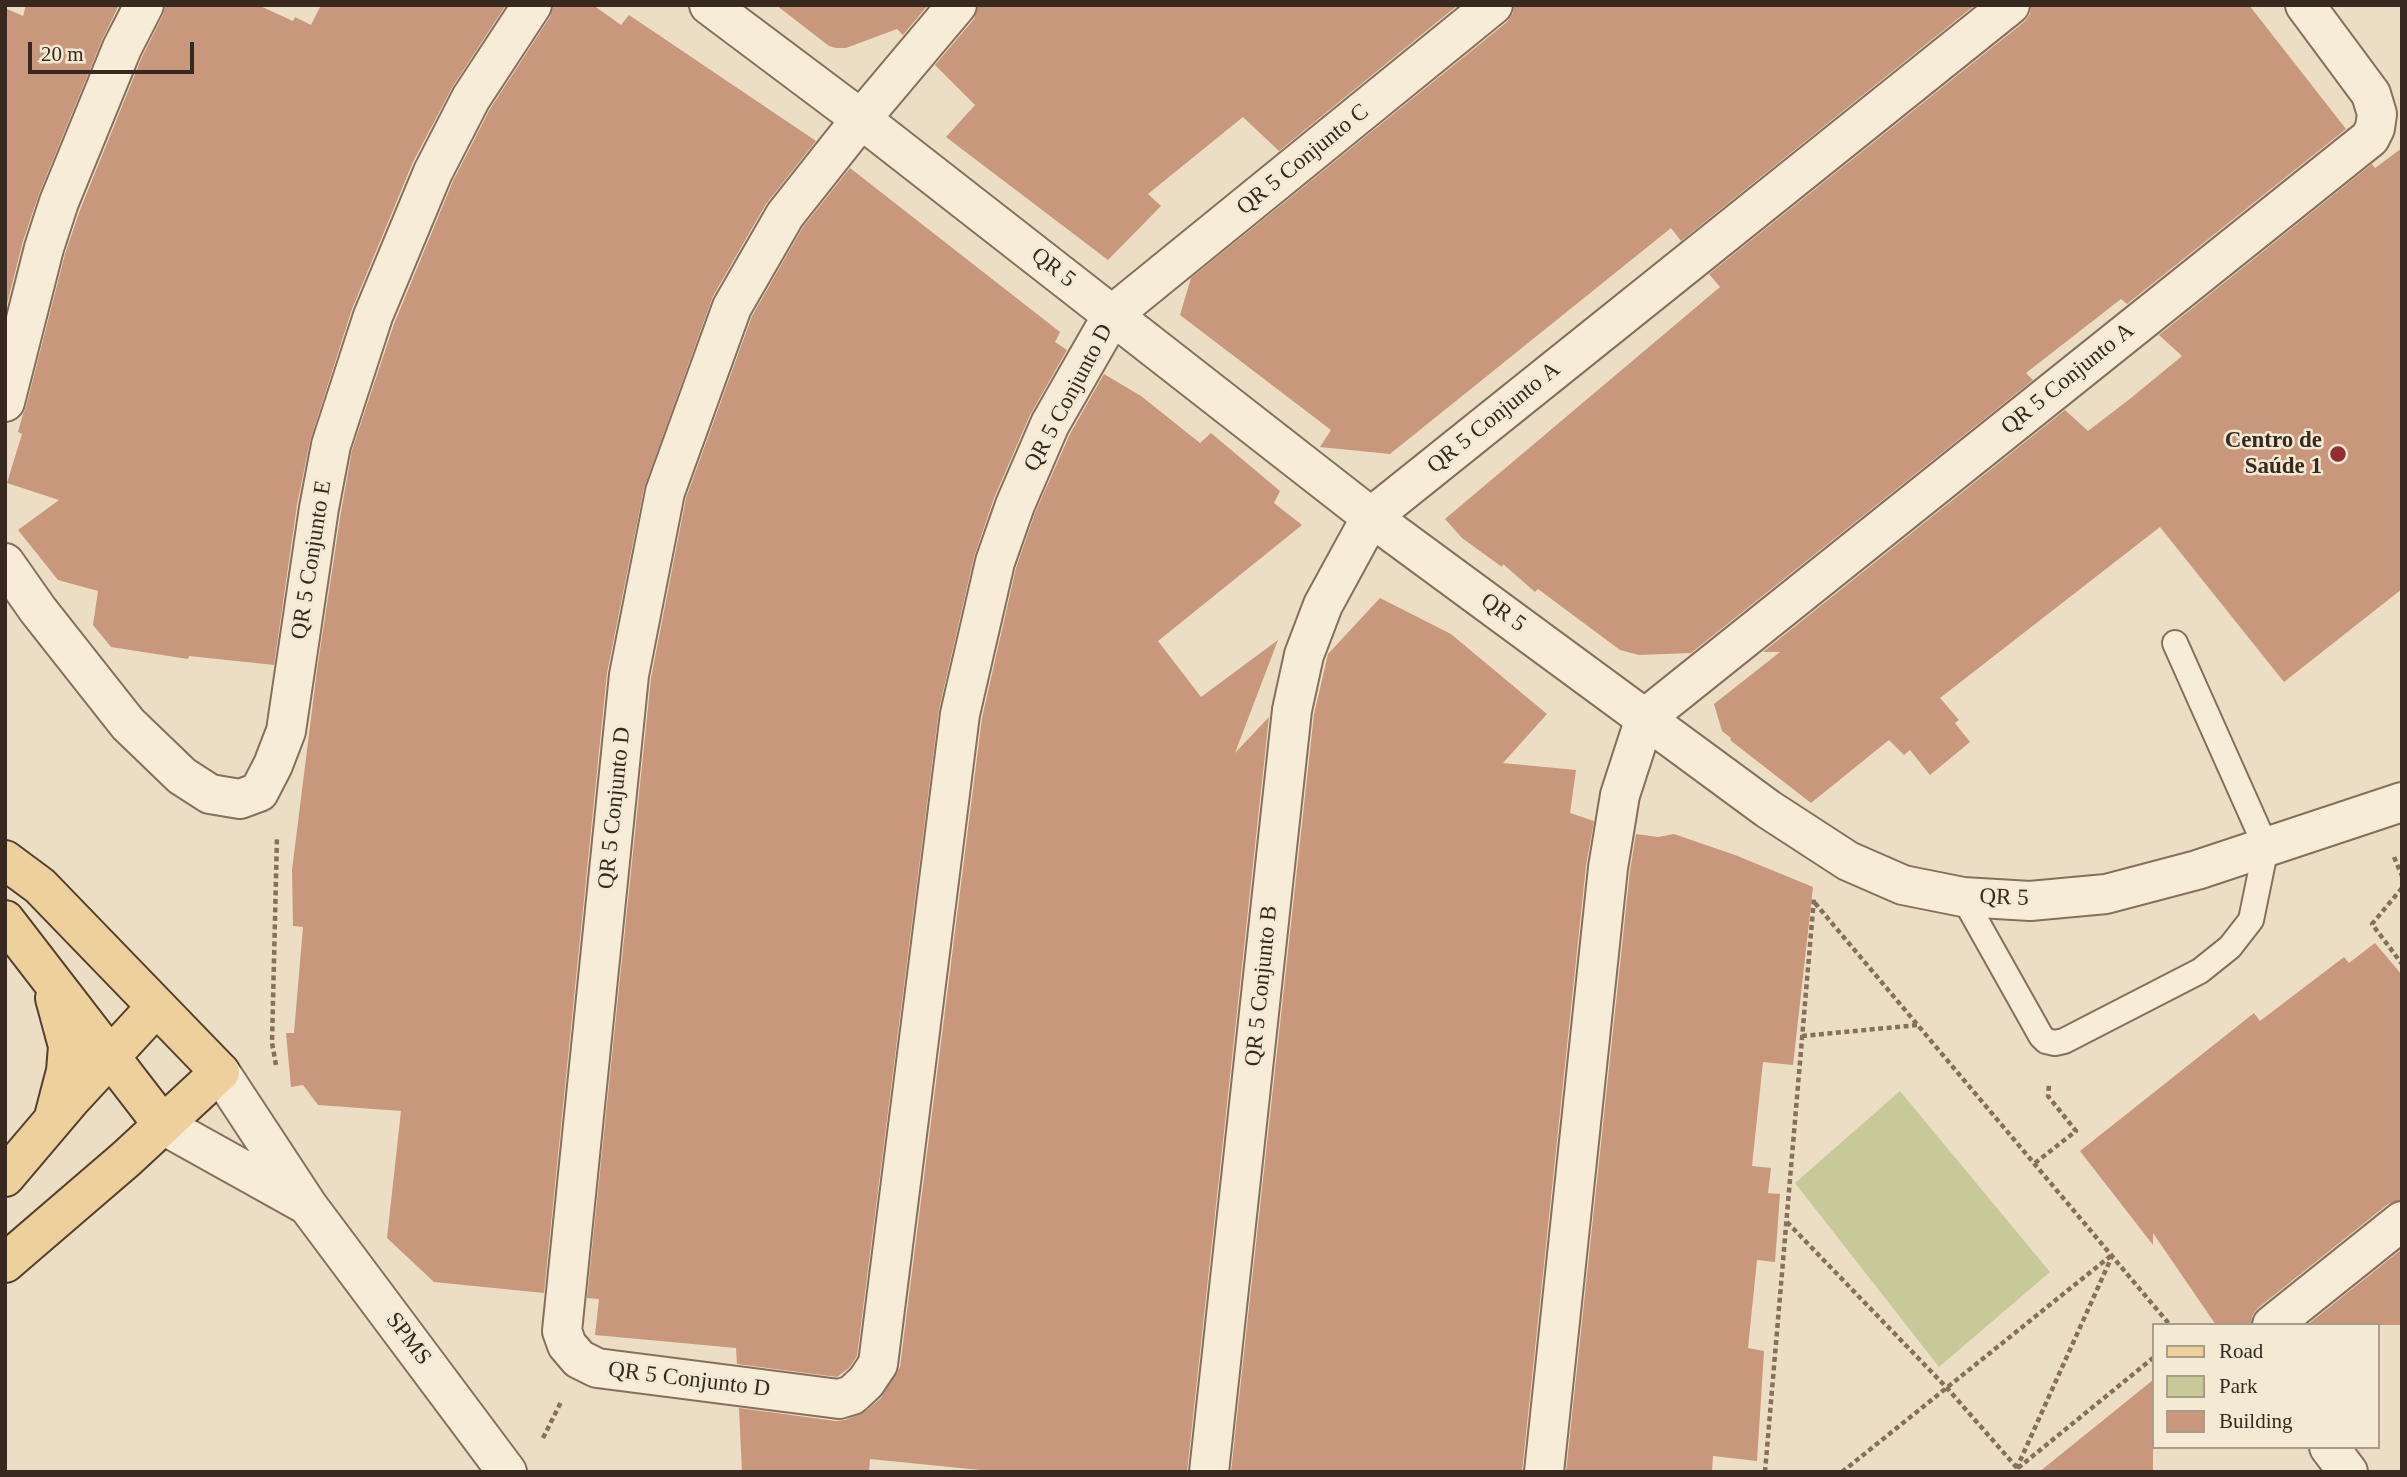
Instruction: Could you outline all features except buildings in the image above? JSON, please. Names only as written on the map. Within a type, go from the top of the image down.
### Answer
[{"type":"main road","points":[[5,860],[40,886],[220,1072],[5,1263]]},
{"type":"main road","points":[[5,920],[163,1125]]},
{"type":"main road","points":[[47,977],[60,1010],[68,1046],[66,1072],[53,1122]]},
{"type":"main road","points":[[5,1177],[156,1007]]},
{"type":"street","points":[[5,402],[44,248],[59,202],[122,48],[144,5]]},
{"type":"street","name":"QR 5 Conjunto E","points":[[5,563],[38,610],[128,724],[182,776],[210,794],[240,799],[259,792],[286,731],[331,445],[373,316],[433,172],[471,98],[532,5]]},
{"type":"street","name":"QR 5","points":[[709,5],[861,119],[1371,517],[1768,809],[1848,861],[1903,885],[1962,897],[2030,901],[2106,894],[2197,870],[2402,802]]},
{"type":"street","points":[[861,119],[957,5]]},
{"type":"street","name":"QR 5 Conjunto C","points":[[1113,314],[1493,5]]},
{"type":"street","name":"QR 5 Conjunto A","points":[[1371,517],[2010,5]]},
{"type":"street","name":"QR 5 Conjunto A","points":[[1645,718],[2370,138],[2375,128],[2376,114],[2371,94],[2305,5]]},
{"type":"street","name":"QR 5 Conjunto D","points":[[861,119],[785,215],[732,307],[665,492],[629,675],[562,1331],[567,1345],[579,1359],[597,1368],[839,1399],[852,1395],[866,1382],[878,1364],[960,714],[995,562],[1015,505],[1050,424],[1113,314]]},
{"type":"street","name":"QR 5 Conjunto B","points":[[1209,1472],[1292,710],[1304,655],[1323,605],[1371,517]]},
{"type":"street","points":[[1545,1472],[1608,868],[1620,795],[1645,718]]},
{"type":"street","name":"SPMS","points":[[220,1072],[308,1206],[522,1460]]},
{"type":"street","name":"SPMS","points":[[163,1125],[308,1206]]},
{"type":"street","points":[[2274,1323],[2402,1221]]},
{"type":"street","points":[[2331,1449],[2348,1472]]},
{"type":"lane","points":[[1962,897],[2041,1036],[2046,1041],[2055,1043],[2064,1041],[2200,971],[2222,954],[2251,920],[2266,847],[2175,643]]},
{"type":"path","points":[[259,1132],[279,1086],[272,1043],[277,829],[273,765]]},
{"type":"path","points":[[1765,1472],[1814,903],[1807,835]]},
{"type":"path","points":[[2402,888],[2372,924],[2402,964]]},
{"type":"path","points":[[1814,903],[2113,1254],[2168,1323]]},
{"type":"path","points":[[1802,1036],[1918,1025]]},
{"type":"path","points":[[2035,1163],[2076,1131],[2048,1096],[2055,1043]]},
{"type":"path","points":[[1787,1222],[1947,1388],[2017,1471]]},
{"type":"path","points":[[1842,1472],[2113,1254]]},
{"type":"path","points":[[2017,1471],[2113,1254]]},
{"type":"path","points":[[522,1460],[551,1425],[579,1359]]},
{"type":"path","points":[[2017,1471],[2152,1359]]},
{"type":"green space","points":[[1900,1091],[2050,1272],[1939,1367],[1795,1183]]},
{"type":"place","name":"Centro de Saúde 1","points":[[2338,454]]}]
